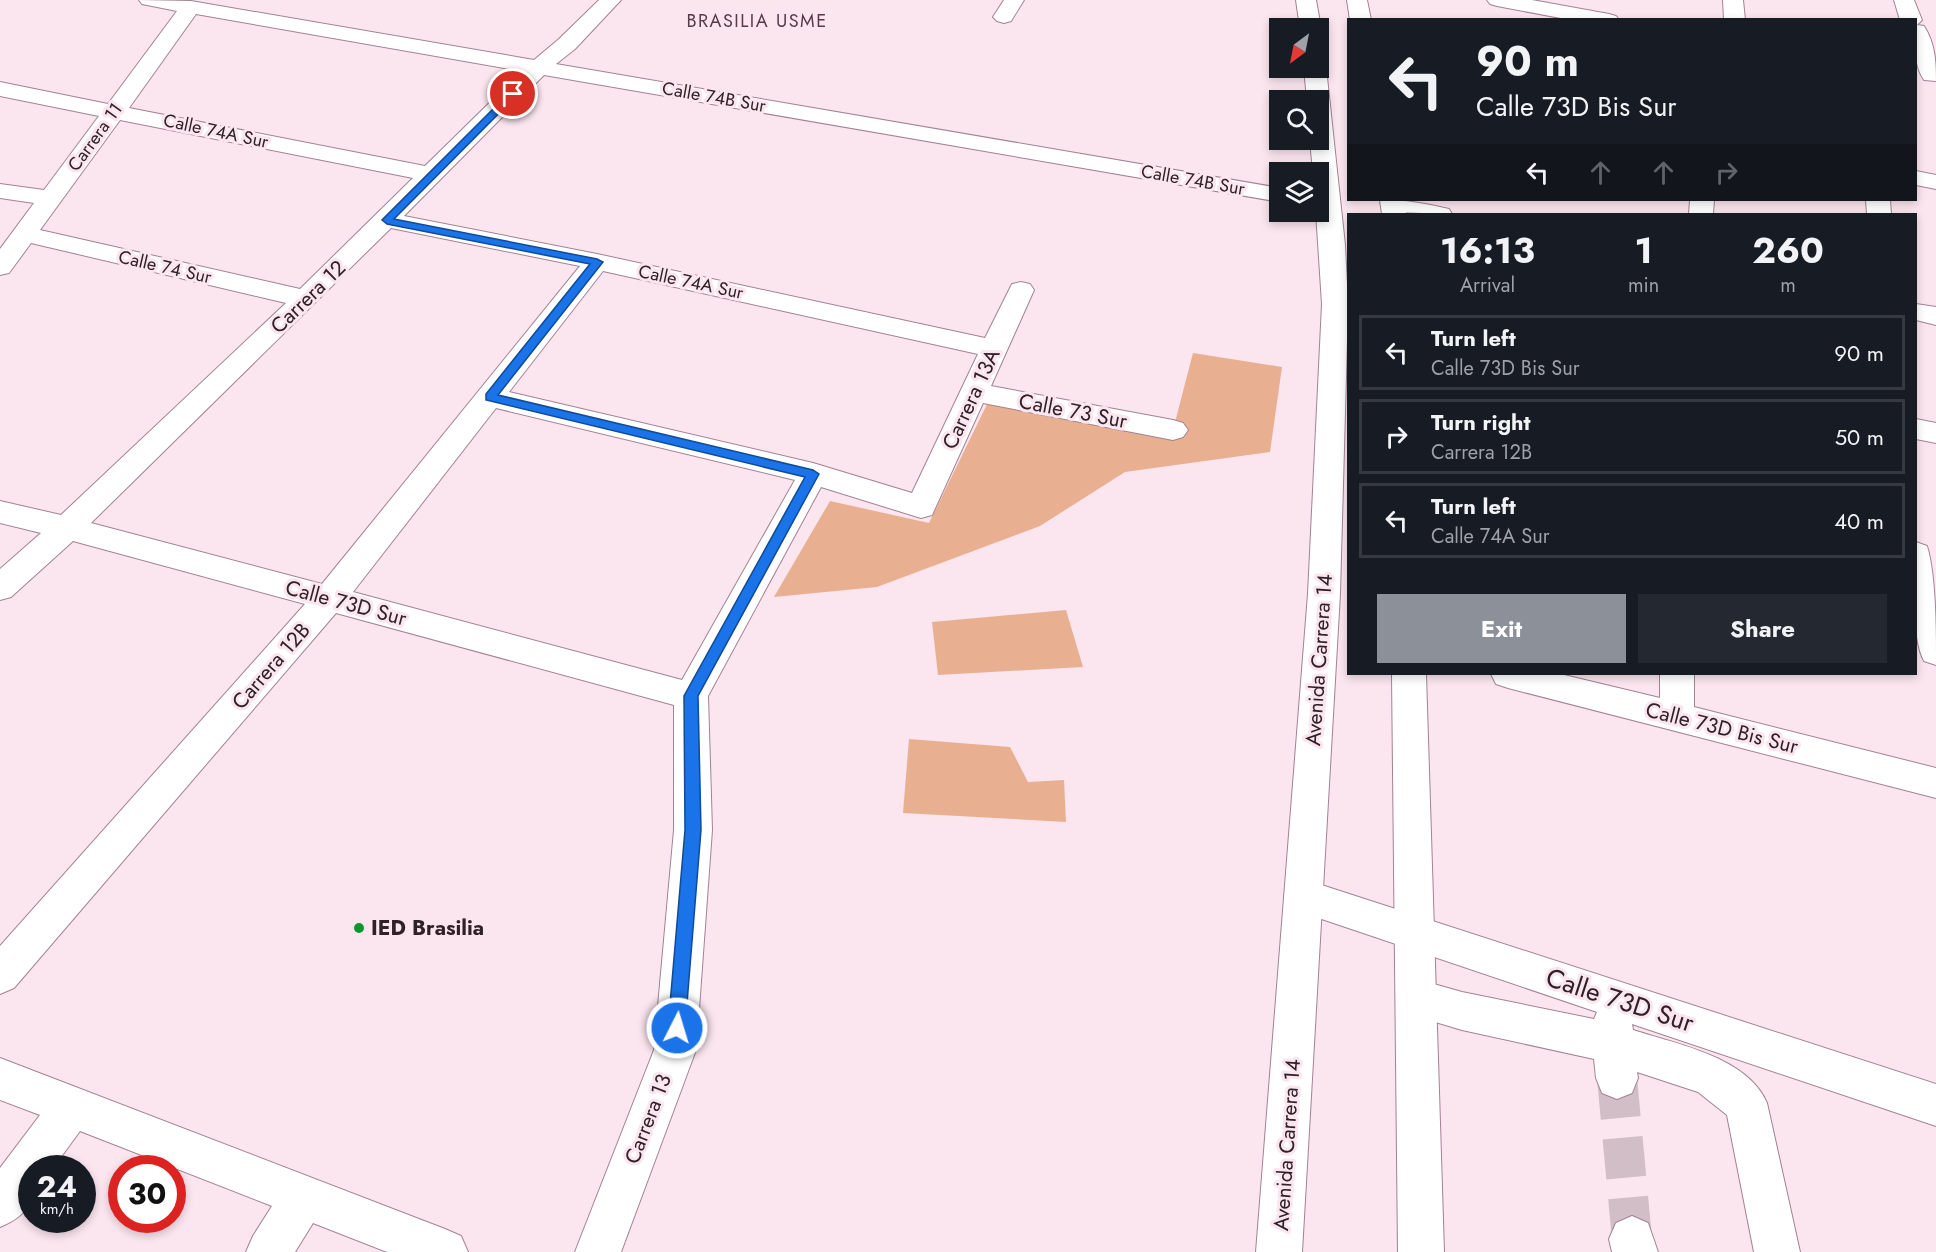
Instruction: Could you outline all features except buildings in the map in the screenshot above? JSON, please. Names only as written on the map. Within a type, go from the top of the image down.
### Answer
[{"type":"street","name":"Calle 74B Sur","points":[[149,0],[1269,193]]},
{"type":"street","name":"Carrera 12","points":[[0,588],[67,528],[306,299],[539,67],[567,45],[611,0]]},
{"type":"street","points":[[1306,0],[1309,18]]},
{"type":"street","points":[[1357,0],[1360,18]]},
{"type":"street","points":[[1497,0],[1571,6],[1604,18]]},
{"type":"street","points":[[1733,0],[1735,18]]},
{"type":"street","points":[[1904,0],[1910,18]]},
{"type":"street","name":"Carrera 11","points":[[0,267],[191,7]]},
{"type":"street","points":[[1917,35],[1928,75]]},
{"type":"street","name":"Avenida Carrera 14","points":[[1316,78],[1321,162]]},
{"type":"street","name":"Calle 74A Sur","points":[[0,89],[115,110],[432,175]]},
{"type":"street","points":[[1917,178],[1936,182]]},
{"type":"street","points":[[0,191],[50,198]]},
{"type":"street","points":[[1393,206],[1434,213]]},
{"type":"street","name":"Calle 74A Sur","points":[[387,220],[597,262],[994,349]]},
{"type":"street","name":"Avenida Carrera 14","points":[[1279,1252],[1324,594],[1335,304],[1326,222]]},
{"type":"street","name":"Calle 74 Sur","points":[[24,234],[306,299]]},
{"type":"street","name":"Carrera 12B","points":[[0,975],[330,598],[597,262]]},
{"type":"street","name":"Carrera 13A","points":[[813,474],[921,507],[1021,290]]},
{"type":"street","points":[[1917,312],[1936,316]]},
{"type":"street","name":"Calle 73 Sur","points":[[974,392],[1173,430]]},
{"type":"street","points":[[490,397],[813,474]]},
{"type":"street","points":[[1917,429],[1936,433]]},
{"type":"street","name":"Carrera 13","points":[[598,1252],[675,1050],[693,830],[691,696],[813,474]]},
{"type":"street","name":"Calle 73D Sur","points":[[0,512],[330,598],[691,696]]},
{"type":"street","points":[[1917,559],[1936,652]]},
{"type":"street","points":[[1409,675],[1421,1252]]},
{"type":"street","name":"Calle 73D Bis Sur","points":[[1512,675],[1936,783]]},
{"type":"street","points":[[1677,675],[1677,717]]},
{"type":"street","name":"Calle 73D Sur","points":[[1303,896],[1936,1105]]},
{"type":"street","points":[[1611,997],[1615,1061]]},
{"type":"street","points":[[1416,998],[1615,1061],[1711,1076],[1746,1103],[1777,1252]]},
{"type":"street","points":[[0,1079],[445,1252]]},
{"type":"street","points":[[0,1205],[72,1107]]},
{"type":"street","points":[[268,1252],[303,1197]]},
{"type":"shaded area","points":[[1193,353],[1282,367],[1270,452],[1125,472],[1040,526],[877,587],[774,597],[830,501],[929,523],[991,396],[1173,430]]},
{"type":"shaded area","points":[[1066,610],[1083,667],[938,675],[932,622]]},
{"type":"shaded area","points":[[909,739],[1010,747],[1028,782],[1064,780],[1066,822],[903,813]]},
{"type":"tunnel","points":[[1617,1078],[1632,1239]]},
{"type":"place","name":"IED Brasilia","points":[[359,928]]},
{"type":"district","name":"BRASILIA USME","points":[[757,21]]},
{"type":"route","points":[[513,94],[387,220],[597,262],[490,397],[813,474],[691,696],[693,830],[677,1028]]}]
